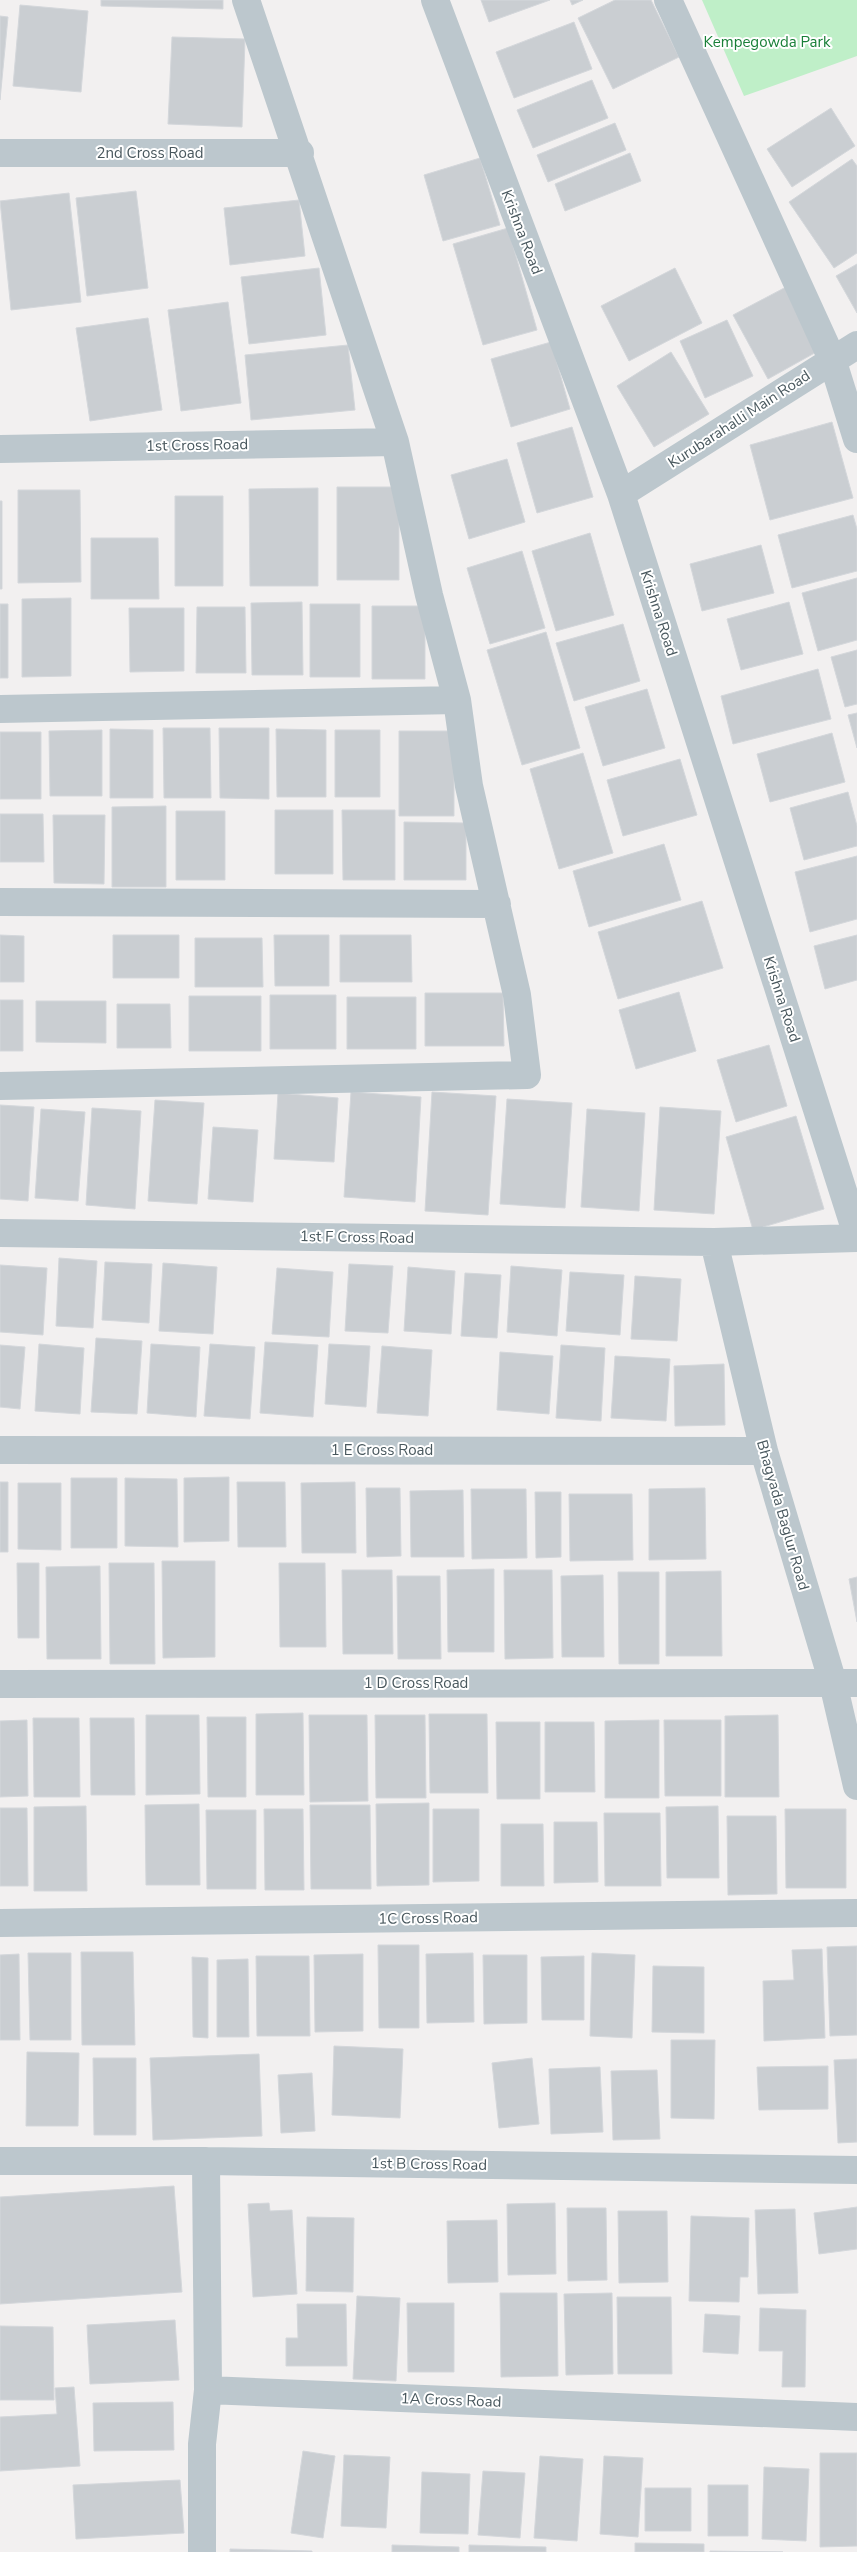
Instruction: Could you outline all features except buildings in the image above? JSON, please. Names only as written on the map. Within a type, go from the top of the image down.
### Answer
[{"type":"street","points":[[0,1086],[526,1075],[517,995],[469,786],[457,700],[429,595],[395,442],[300,153],[246,0]]},
{"type":"street","name":"Krishna Road","points":[[435,0],[621,494],[857,1237],[714,1242]]},
{"type":"street","points":[[668,0],[832,359],[857,439]]},
{"type":"street","name":"2nd Cross Road","points":[[0,153],[300,153]]},
{"type":"street","name":"Kurubarahalli Main Road","points":[[621,494],[832,359],[857,345]]},
{"type":"street","name":"1st Cross Road","points":[[0,449],[395,442]]},
{"type":"street","points":[[0,709],[457,700]]},
{"type":"street","points":[[0,902],[497,904]]},
{"type":"street","name":"1st F Cross Road","points":[[0,1233],[714,1242]]},
{"type":"street","name":"Bhagyada Baglur Road","points":[[714,1242],[764,1451],[845,1683],[857,1786]]},
{"type":"street","name":"1 E Cross Road","points":[[0,1450],[764,1451]]},
{"type":"street","name":"1 D Cross Road","points":[[0,1684],[845,1683]]},
{"type":"street","name":"1C Cross Road","points":[[0,1923],[857,1913]]},
{"type":"street","name":"1st B Cross Road","points":[[0,2161],[206,2161],[857,2170]]},
{"type":"street","points":[[202,2552],[202,2444],[208,2390],[206,2161]]},
{"type":"street","name":"1A Cross Road","points":[[208,2390],[857,2417]]},
{"type":"green space","name":"Kempegowda Park","points":[[702,0],[857,0],[857,56],[744,96]]}]
